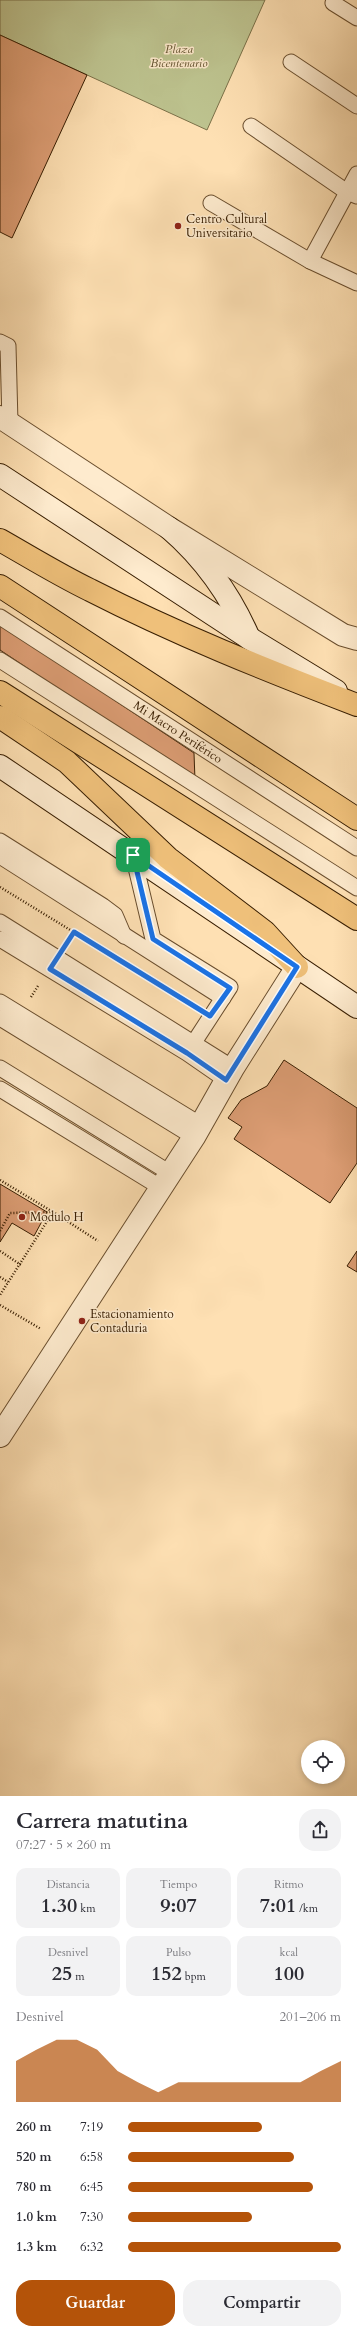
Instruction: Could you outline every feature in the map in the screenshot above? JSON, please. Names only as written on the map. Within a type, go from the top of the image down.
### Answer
[{"type":"highway","points":[[0,540],[89,590],[148,618],[218,650],[357,704]]},
{"type":"highway","points":[[0,586],[357,819]]},
{"type":"highway","points":[[0,692],[357,919]]},
{"type":"highway","points":[[0,717],[67,762],[168,858],[265,932],[297,967]]},
{"type":"main road","points":[[5,420],[169,528],[343,636],[357,639]]},
{"type":"main road","points":[[0,475],[249,638],[357,704]]},
{"type":"main road","points":[[169,528],[186,543],[216,578],[240,617],[249,638]]},
{"type":"main road","points":[[0,766],[357,1007]]},
{"type":"main road","points":[[0,1436],[197,1131],[229,1074],[297,967]]},
{"type":"lane","points":[[334,3],[357,18]]},
{"type":"lane","points":[[291,62],[357,106]]},
{"type":"lane","points":[[250,126],[352,194]]},
{"type":"lane","points":[[310,261],[352,194],[357,174]]},
{"type":"lane","points":[[211,202],[310,261],[357,283]]},
{"type":"lane","points":[[0,342],[8,346],[5,420]]},
{"type":"lane","name":"Mi Macro Periférico","points":[[0,616],[357,848]]},
{"type":"lane","points":[[0,660],[357,888]]},
{"type":"lane","points":[[0,841],[115,915],[124,936]]},
{"type":"lane","points":[[133,855],[153,939],[226,993]]},
{"type":"lane","points":[[0,856],[124,936],[226,993]]},
{"type":"lane","points":[[0,922],[54,963],[191,1047],[229,1074]]},
{"type":"lane","points":[[0,938],[54,963]]},
{"type":"lane","points":[[191,1047],[226,993]]},
{"type":"lane","points":[[0,1002],[197,1131]]},
{"type":"lane","points":[[0,1018],[197,1131]]},
{"type":"lane","points":[[0,1068],[165,1180]]},
{"type":"lane","points":[[0,1089],[165,1180]]},
{"type":"path","points":[[0,887],[210,1016]]},
{"type":"path","points":[[20,1014],[74,932]]},
{"type":"path","points":[[0,1180],[53,1212],[103,1245]]},
{"type":"path","points":[[0,1231],[10,1213],[53,1212]]},
{"type":"path","points":[[0,1295],[21,1265],[53,1212]]},
{"type":"path","points":[[0,1252],[21,1265]]},
{"type":"path","points":[[0,1278],[8,1282]]},
{"type":"path","points":[[0,1306],[47,1332]]},
{"type":"green space","name":"Plaza Bicentenario","points":[[0,0],[265,0],[207,130],[0,35]]},
{"type":"building","points":[[0,35],[87,75],[12,238],[0,232]]},
{"type":"building","points":[[0,624],[194,753],[195,780],[0,650]]},
{"type":"building","points":[[284,1060],[357,1108],[357,1163],[330,1203],[234,1139],[242,1127],[228,1118],[241,1100],[267,1086]]},
{"type":"building","name":"Modulo H","points":[[0,1184],[47,1212],[34,1236],[12,1223],[0,1242]]},
{"type":"building","points":[[357,1251],[357,1272],[347,1266]]},
{"type":"place","name":"Centro Cultural Universitario","points":[[178,226]]},
{"type":"place","name":"Modulo H","points":[[22,1217]]},
{"type":"place","name":"Estacionamiento Contaduria","points":[[82,1321]]},
{"type":"route","points":[[133,855],[297,967],[226,1080],[187,1053],[50,969],[74,932],[210,1016],[230,988],[153,939],[133,855]]}]
